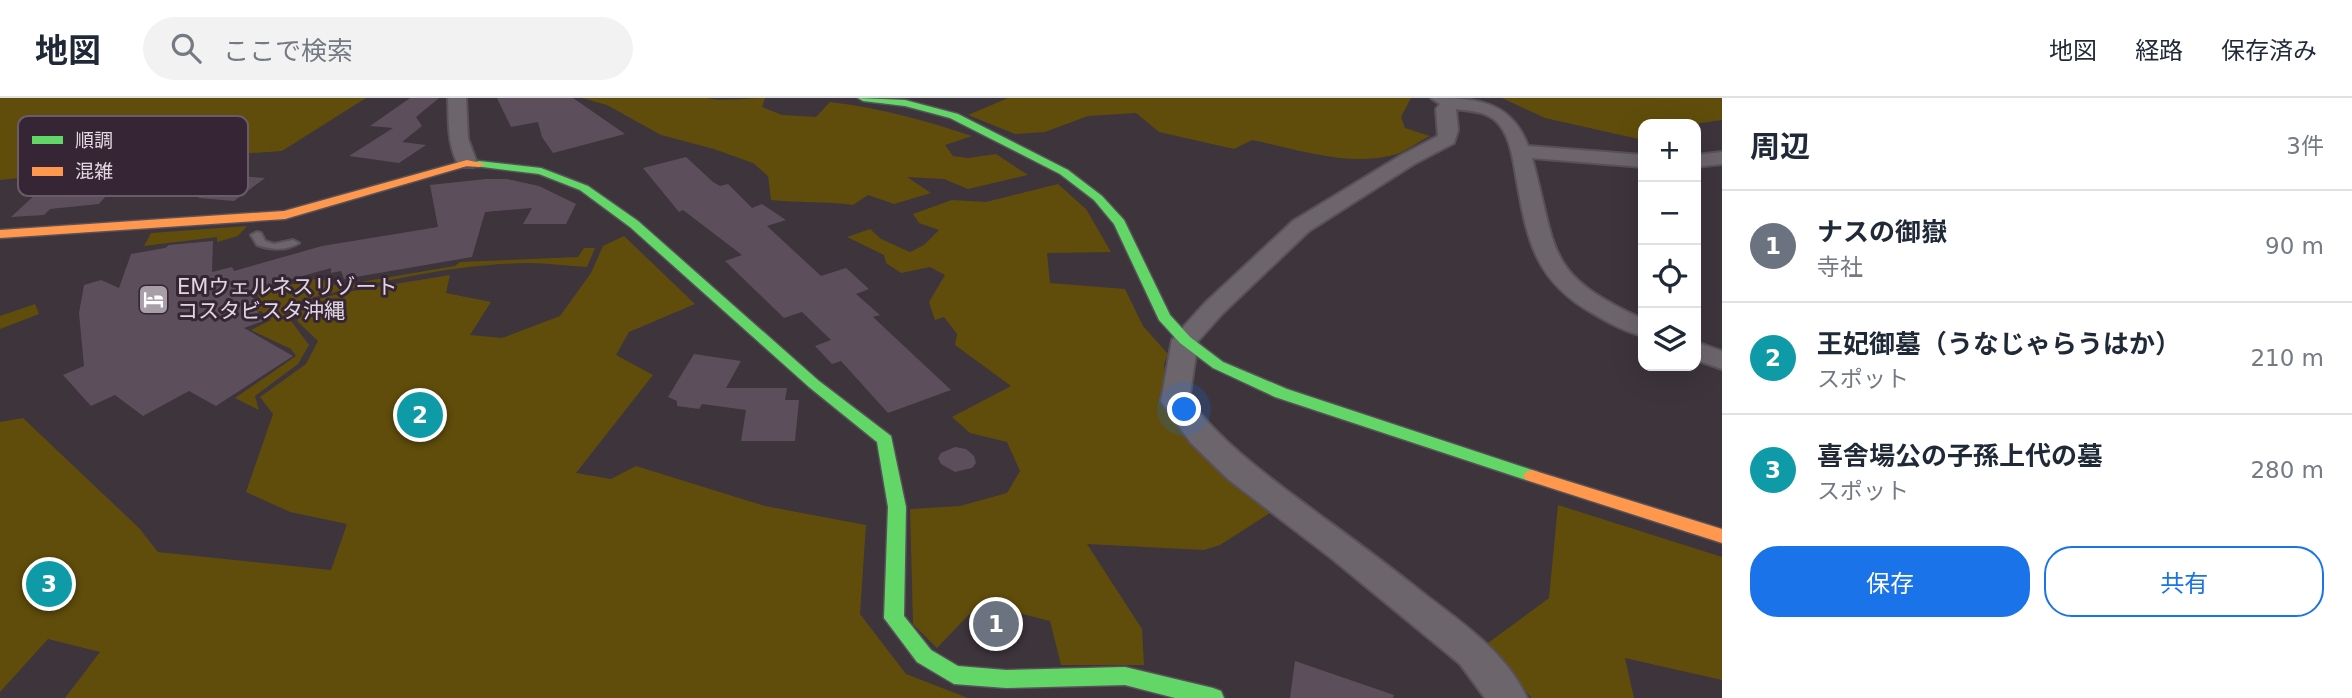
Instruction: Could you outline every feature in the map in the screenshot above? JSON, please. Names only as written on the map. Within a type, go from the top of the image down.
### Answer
[{"type":"street","points":[[457,98],[459,139],[467,163]]},
{"type":"street","points":[[863,98],[905,103],[954,116],[1064,172],[1098,198],[1120,223],[1164,317],[1185,340],[1218,365],[1281,393],[1722,536]]},
{"type":"street","points":[[1508,698],[1501,685],[1473,653],[1384,580],[1239,471],[1201,436],[1175,401],[1185,340],[1214,308],[1301,226],[1407,160],[1447,139],[1449,130],[1446,101],[1478,107],[1502,117],[1521,151],[1538,239],[1554,274],[1581,298],[1638,326]]},
{"type":"street","points":[[1521,151],[1638,161]]},
{"type":"street","points":[[1701,160],[1722,158]]},
{"type":"street","points":[[0,234],[285,215],[467,163],[541,171],[584,188],[634,224],[814,384],[885,440],[897,507],[894,618],[924,656],[954,676],[1006,679],[1125,676],[1213,698]]},
{"type":"street","points":[[1701,352],[1722,361]]},
{"type":"lane","points":[[257,235],[261,243],[274,247],[293,243]]},
{"type":"shaded area","points":[[0,98],[366,98],[282,151],[248,153],[248,116],[18,116],[18,178],[0,180]]},
{"type":"shaded area","points":[[582,98],[765,98],[762,107],[782,115],[816,117],[830,102],[867,108],[972,136],[945,145],[953,156],[968,158],[996,154],[1028,175],[968,189],[944,179],[907,177],[931,193],[894,204],[868,195],[853,205],[771,200],[768,176],[753,163],[661,135],[607,105]]},
{"type":"shaded area","points":[[1008,98],[1411,98],[1401,117],[1405,128],[1430,136],[1397,154],[1361,159],[1324,156],[1252,140],[1234,149],[1159,132],[1136,113],[1088,116],[1045,132],[1015,134],[968,115]]},
{"type":"shaded area","points":[[1502,98],[1722,98],[1722,120],[1701,123],[1701,119],[1638,119],[1638,139],[1545,118]]},
{"type":"shaded area","points":[[1058,184],[1086,209],[1111,252],[1047,253],[1050,283],[1125,289],[1143,326],[1168,354],[1164,364],[1169,404],[1273,511],[1220,545],[1204,550],[1087,544],[1142,629],[1144,665],[1061,665],[1050,621],[980,603],[937,648],[913,624],[910,509],[960,506],[1007,493],[1020,471],[1007,442],[970,433],[952,417],[1011,386],[955,345],[957,334],[944,317],[935,320],[929,302],[945,275],[930,267],[901,273],[886,263],[884,255],[847,237],[870,229],[881,239],[910,252],[924,245],[939,230],[919,223],[913,214],[952,200],[986,202]]},
{"type":"shaded area","points":[[247,226],[238,236],[217,242],[217,237],[144,246],[151,233]]},
{"type":"shaded area","points":[[624,236],[695,304],[629,332],[616,355],[653,375],[576,473],[611,479],[636,466],[765,506],[866,525],[860,614],[906,674],[968,698],[65,698],[100,652],[48,639],[0,692],[0,422],[23,418],[139,528],[158,552],[331,570],[347,524],[290,512],[246,492],[273,414],[260,397],[306,364],[318,341],[297,321],[306,302],[346,292],[450,275],[446,293],[491,302],[470,335],[502,338],[560,316],[591,273],[603,246]]},
{"type":"shaded area","points":[[584,248],[595,248],[587,267],[528,263],[471,267],[302,300],[291,321],[309,345],[298,364],[255,396],[259,410],[235,398],[296,356],[291,349],[251,330],[271,320],[261,311],[237,317],[235,312],[262,302],[256,293],[319,278],[337,286],[455,266],[460,262],[578,257]]},
{"type":"shaded area","points":[[35,304],[39,314],[0,329],[0,316]]},
{"type":"shaded area","points":[[1558,505],[1722,557],[1722,680],[1625,658],[1634,698],[1531,698],[1488,643],[1549,598]]},
{"type":"building","points":[[410,98],[439,98],[416,117],[422,126],[402,142],[426,145],[399,163],[349,156],[393,128],[370,126]]},
{"type":"building","points":[[497,98],[573,98],[625,134],[553,153],[542,137],[538,122],[511,127]]},
{"type":"building","points":[[686,157],[713,182],[720,186],[728,184],[752,208],[762,204],[786,220],[767,226],[821,276],[846,268],[869,289],[856,294],[880,315],[873,317],[951,390],[888,413],[841,361],[832,364],[815,346],[831,340],[802,312],[784,318],[725,261],[742,255],[683,210],[679,212],[643,168]]},
{"type":"building","points":[[248,177],[265,178],[248,191]]},
{"type":"building","name":"EMウェルネスリゾート コスタビスタ沖縄","points":[[507,179],[539,186],[576,204],[566,224],[523,224],[532,208],[485,212],[472,257],[344,279],[341,271],[331,273],[331,268],[249,291],[257,303],[253,304],[263,321],[244,328],[293,356],[216,406],[189,391],[143,416],[115,395],[91,406],[63,375],[84,366],[79,313],[84,285],[101,280],[119,288],[131,254],[169,245],[213,241],[212,272],[232,267],[234,271],[322,246],[438,227],[430,185]]},
{"type":"building","points":[[34,196],[106,196],[99,204],[50,209],[44,215],[11,217]]},
{"type":"building","points":[[201,196],[241,196],[234,201],[198,198]]},
{"type":"building","points":[[694,354],[741,361],[726,388],[787,388],[785,400],[799,400],[795,441],[741,441],[746,410],[702,404],[699,409],[677,406],[677,401],[668,397]]},
{"type":"building","points":[[955,447],[966,449],[974,456],[976,463],[972,468],[955,472],[941,464],[938,458],[941,453]]},
{"type":"building","points":[[1295,661],[1394,695],[1393,698],[1290,698]]},
{"type":"traffic: fast","points":[[863,98],[905,103],[954,116],[1064,172],[1098,198],[1120,223],[1164,317],[1185,340],[1218,365],[1281,393],[1532,476]]},
{"type":"traffic: fast","points":[[479,164],[541,171],[584,188],[634,224],[814,384],[885,440],[897,507],[894,618],[924,656],[954,675],[1006,679],[1125,676],[1213,698]]},
{"type":"traffic: slow","points":[[0,234],[285,215],[467,163],[479,164]]},
{"type":"traffic: slow","points":[[1532,476],[1722,536]]},
{"type":"place","name":"EMウェルネスリゾート コスタビスタ沖縄","points":[[154,299]]},
{"type":"place","name":"王妃御墓（うなじゃらうはか）","points":[[420,415]]},
{"type":"place","name":"喜舎場公の子孫上代の墓","points":[[49,584]]},
{"type":"place","name":"ナスの御嶽","points":[[996,624]]}]
